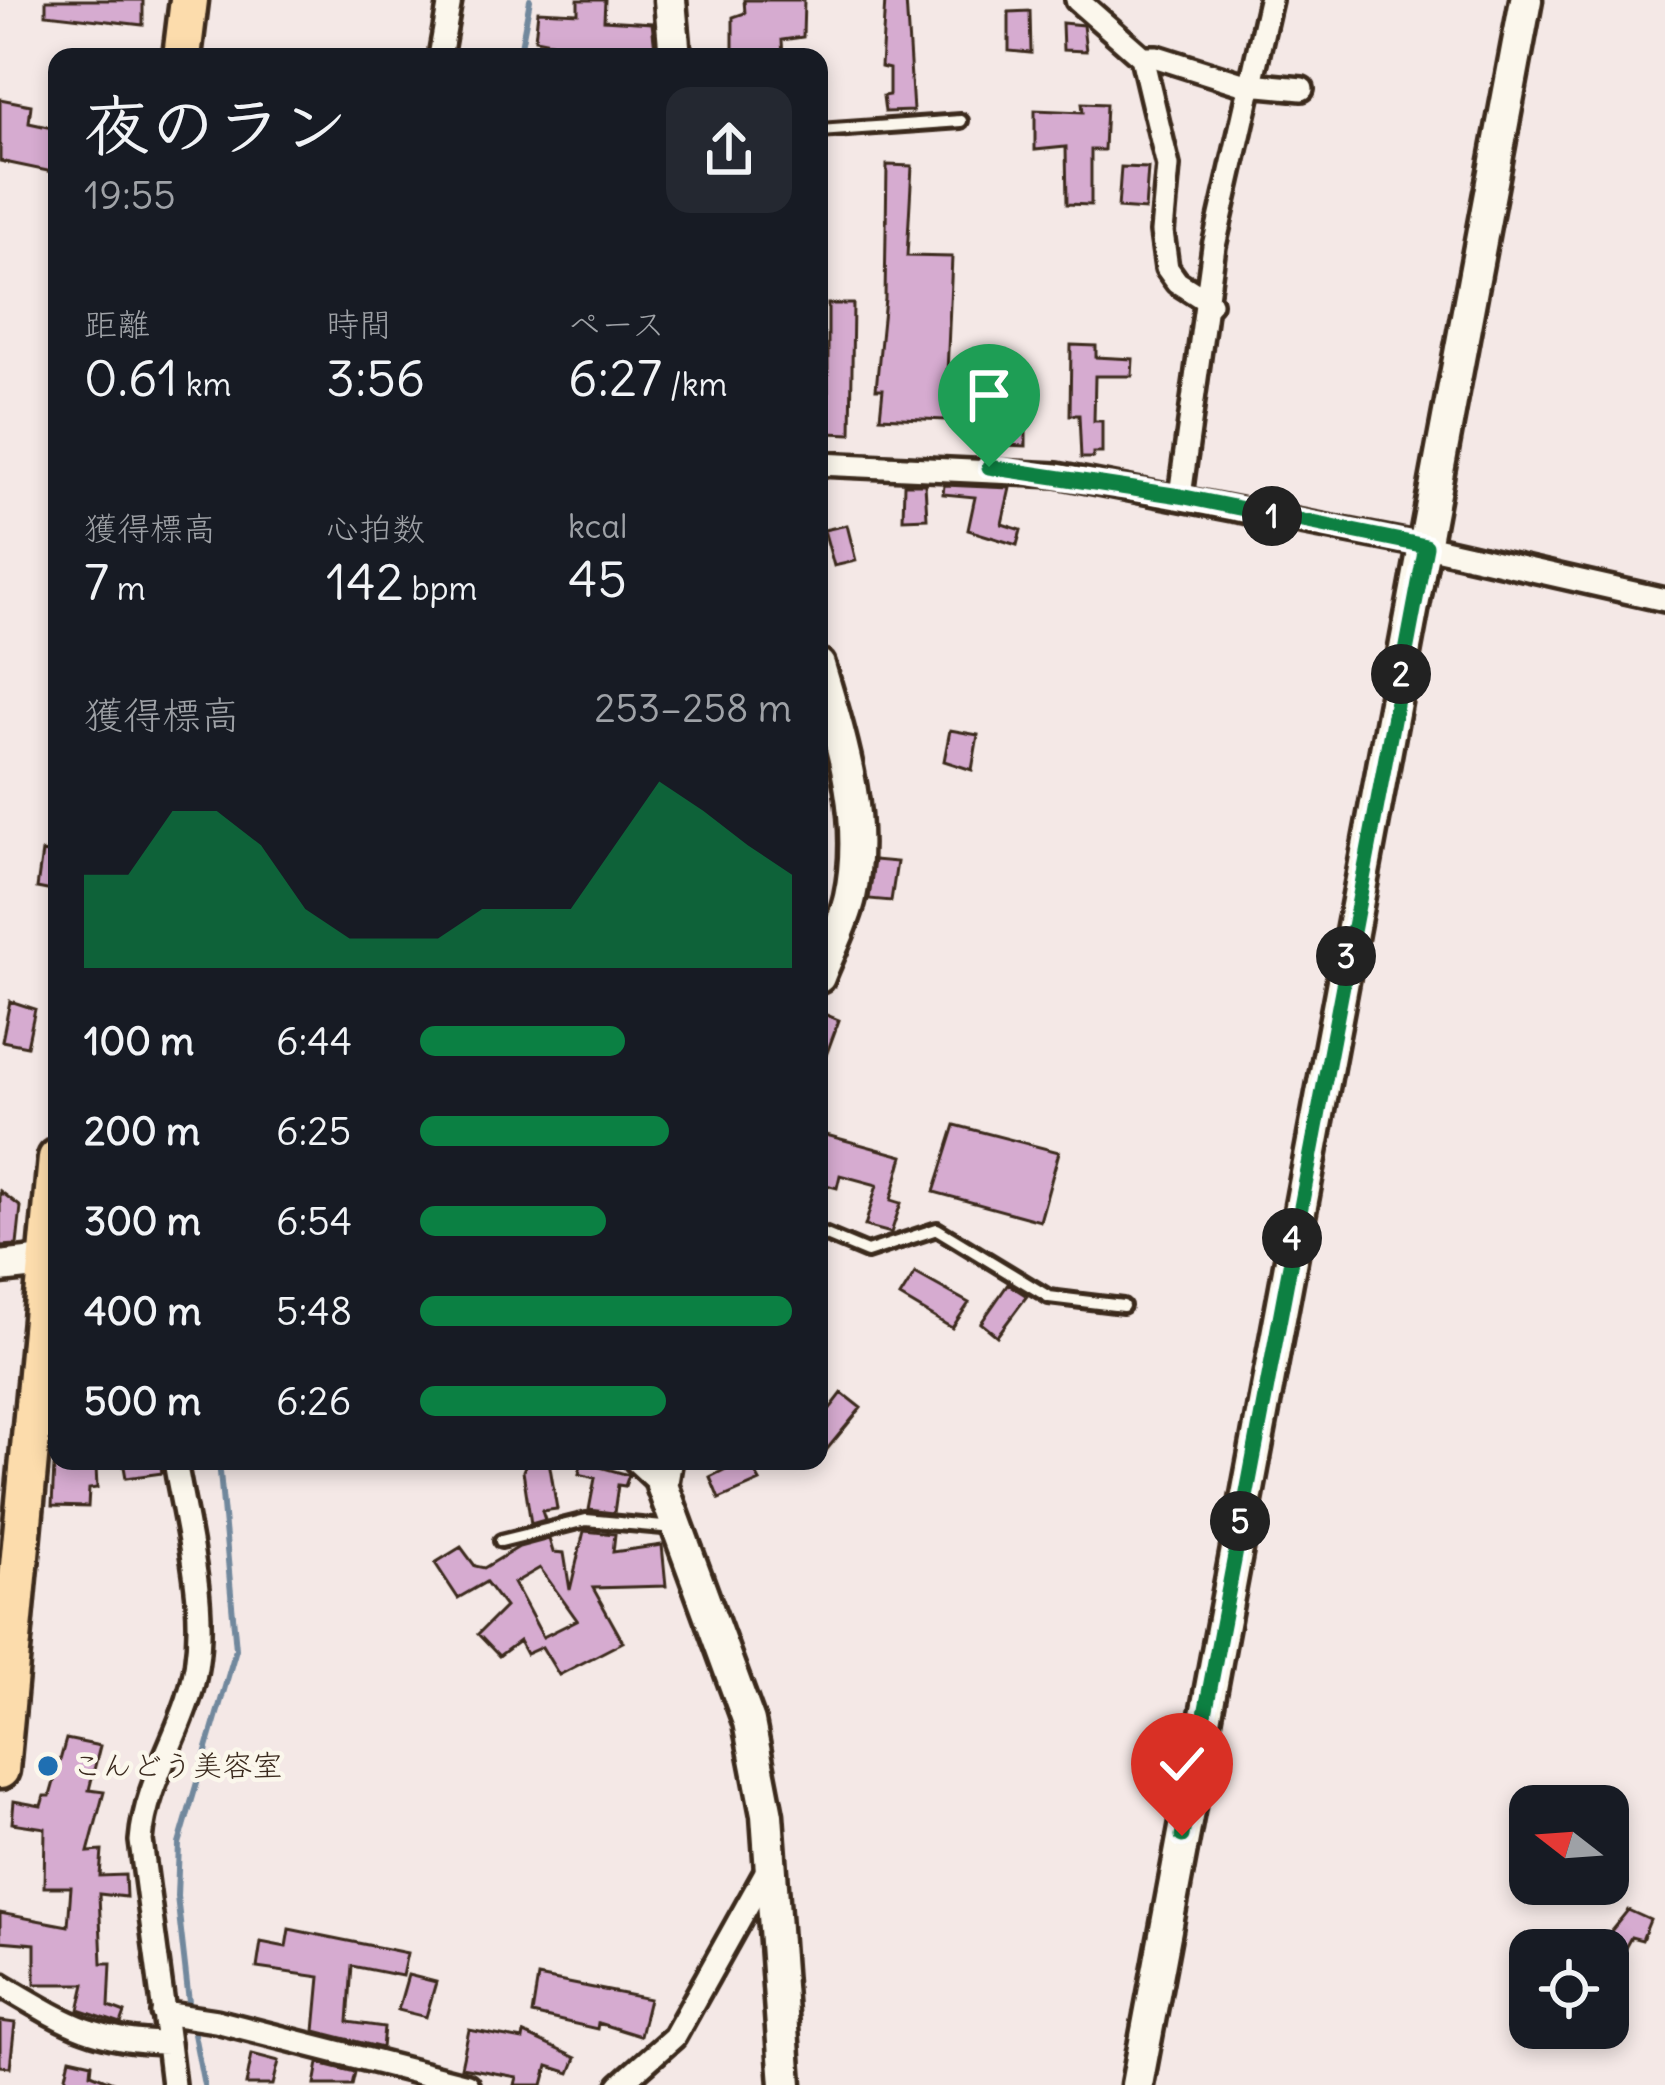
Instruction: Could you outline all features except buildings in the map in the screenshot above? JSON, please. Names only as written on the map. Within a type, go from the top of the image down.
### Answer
[{"type":"highway","points":[[183,48],[188,0]]},
{"type":"highway","points":[[0,1770],[48,1287]]},
{"type":"street","points":[[442,48],[450,0]]},
{"type":"street","points":[[670,0],[674,48]]},
{"type":"street","points":[[1077,0],[1142,57],[1252,84],[1302,89]]},
{"type":"street","points":[[1180,496],[1210,303],[1214,246],[1270,0]]},
{"type":"street","points":[[1137,2085],[1311,1132],[1426,546],[1526,0]]},
{"type":"street","points":[[1142,57],[1168,166],[1162,232],[1167,268],[1210,303]]},
{"type":"street","points":[[828,464],[989,467],[1180,496],[1665,600]]},
{"type":"street","points":[[828,696],[848,764],[855,831],[850,898],[828,954]]},
{"type":"street","points":[[0,1267],[48,1258]]},
{"type":"street","points":[[173,2085],[168,2043],[171,2014],[142,1876],[143,1813],[189,1696],[199,1640],[199,1603],[177,1470]]},
{"type":"street","points":[[664,1473],[677,1528],[749,1722],[771,1863],[786,2085]]},
{"type":"street","points":[[620,2085],[674,2037],[771,1863]]},
{"type":"street","points":[[0,1984],[72,2028],[121,2042],[168,2043]]},
{"type":"street","points":[[171,2014],[467,2085]]},
{"type":"lane","points":[[828,130],[961,121]]},
{"type":"lane","points":[[828,1236],[867,1252],[937,1228],[1049,1297],[1123,1306]]},
{"type":"lane","points":[[501,1541],[586,1520],[677,1528]]},
{"type":"waterway","points":[[521,48],[530,0]]},
{"type":"waterway","points":[[190,2011],[177,1896],[179,1844],[236,1649],[220,1470]]},
{"type":"waterway","points":[[192,2024],[204,2085]]},
{"type":"place","name":"こんどう美容室","points":[[48,1766]]},
{"type":"route","points":[[989,467],[1180,496],[1426,546],[1311,1132],[1182,1836]]}]
